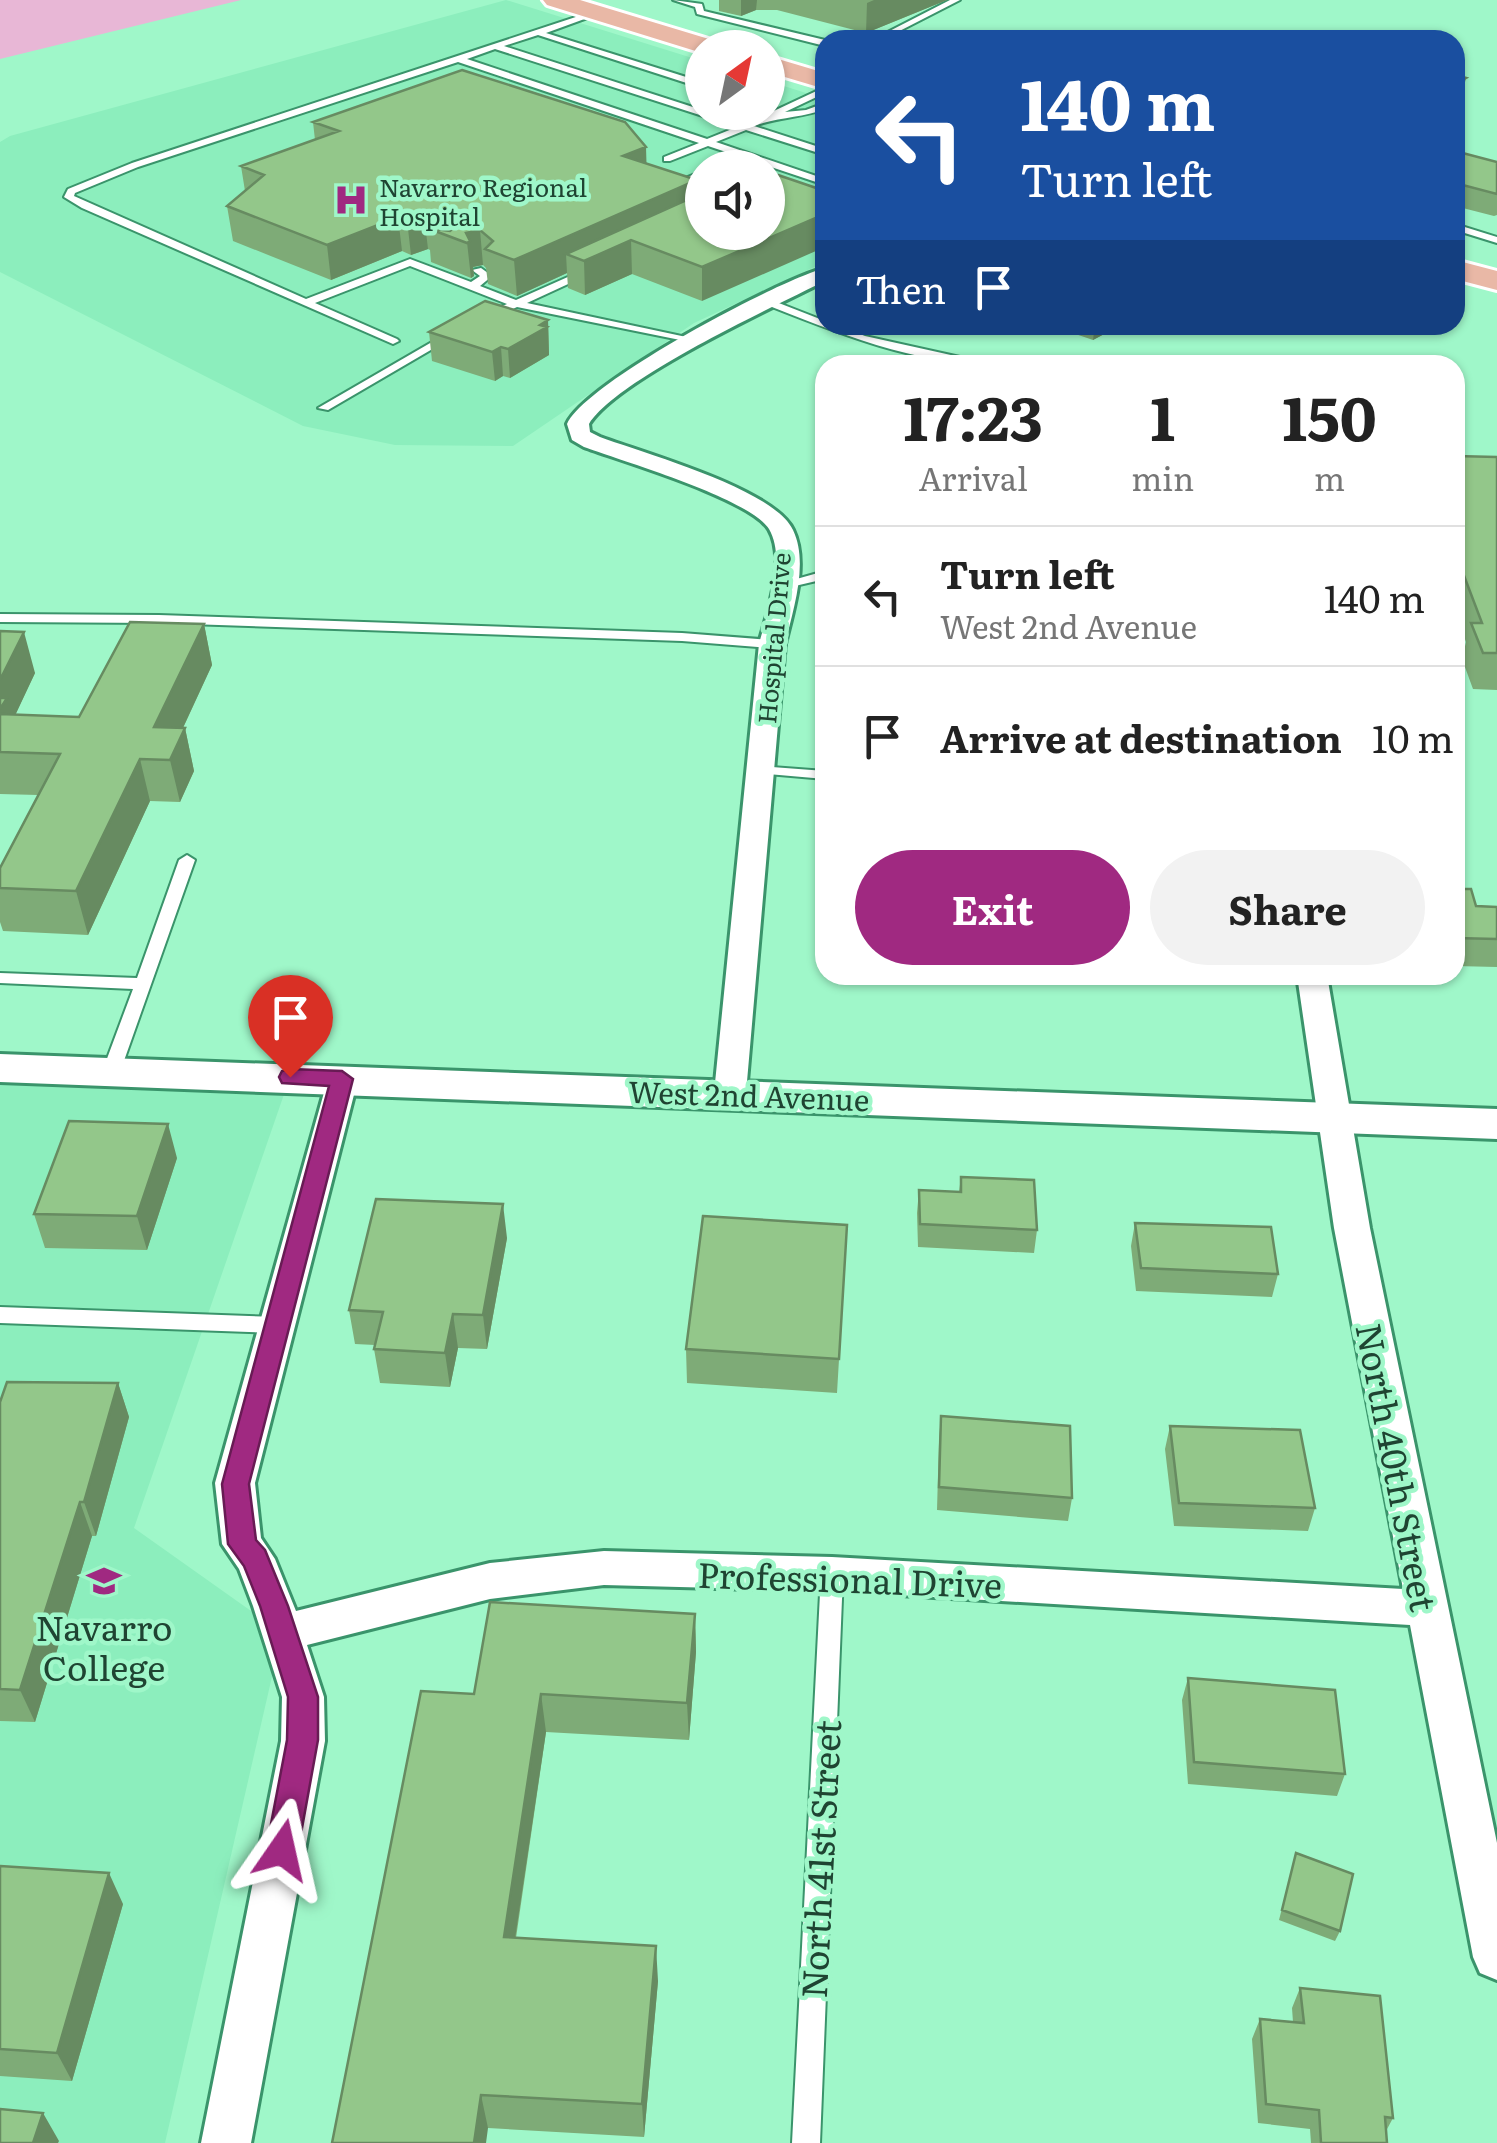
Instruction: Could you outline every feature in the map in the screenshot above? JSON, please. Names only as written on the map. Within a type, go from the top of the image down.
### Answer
[{"type":"main road","points":[[555,0],[685,39]]},
{"type":"main road","points":[[785,69],[815,78]]},
{"type":"main road","points":[[1465,272],[1496,281]]},
{"type":"street","name":"Hospital Drive","points":[[730,1093],[772,644],[785,556],[781,529],[770,516],[735,496],[580,435],[577,424],[580,416],[691,340],[815,279]]},
{"type":"street","name":"North 40th Street","points":[[1313,985],[1333,1116],[1425,1608],[1497,1957]]},
{"type":"street","name":"West 2nd Avenue","points":[[0,1068],[1497,1124]]},
{"type":"street","points":[[226,2143],[302,1740],[303,1697],[255,1559],[242,1544],[235,1484],[342,1079]]},
{"type":"street","name":"Professional Drive","points":[[282,1633],[490,1582],[604,1568],[832,1574],[1425,1608]]},
{"type":"lane","points":[[678,0],[699,6],[700,12],[815,41]]},
{"type":"lane","points":[[896,30],[956,0]]},
{"type":"lane","points":[[392,341],[85,206],[69,197],[71,192],[134,166],[598,13]]},
{"type":"lane","points":[[538,33],[685,80]]},
{"type":"lane","points":[[496,47],[685,107]]},
{"type":"lane","points":[[459,59],[728,150]]},
{"type":"lane","points":[[785,107],[815,94]]},
{"type":"lane","points":[[785,115],[815,110]]},
{"type":"lane","points":[[684,182],[670,164],[702,141],[734,130]]},
{"type":"lane","points":[[758,130],[815,149]]},
{"type":"lane","points":[[803,145],[815,140]]},
{"type":"lane","points":[[785,169],[815,179]]},
{"type":"lane","points":[[1465,231],[1497,240]]},
{"type":"lane","points":[[306,303],[431,256]]},
{"type":"lane","points":[[410,262],[516,304],[691,340]]},
{"type":"lane","points":[[482,320],[600,266]]},
{"type":"lane","points":[[473,286],[487,276],[477,270]]},
{"type":"lane","points":[[766,301],[815,320]]},
{"type":"lane","points":[[324,408],[464,328]]},
{"type":"lane","points":[[852,335],[941,355]]},
{"type":"lane","points":[[782,586],[815,579]]},
{"type":"lane","points":[[0,618],[159,619],[682,637],[772,644]]},
{"type":"lane","points":[[760,770],[815,774]]},
{"type":"lane","points":[[111,1072],[187,860]]},
{"type":"lane","points":[[0,978],[143,984]]},
{"type":"lane","points":[[0,1315],[277,1324]]},
{"type":"lane","name":"North 41st Street","points":[[806,2143],[832,1574]]},
{"type":"shaded area","points":[[0,0],[241,0],[0,59]]},
{"type":"shaded area","name":"Navarro Regional Hospital","points":[[506,0],[685,56],[685,130],[785,130],[785,86],[815,96],[815,267],[694,323],[513,446],[395,445],[303,426],[0,272],[0,142],[10,136]]},
{"type":"shaded area","name":"Navarro College","points":[[0,1071],[290,1077],[134,1528],[282,1633],[165,2143],[0,2143]]},
{"type":"building","points":[[462,70],[625,122],[646,147],[623,156],[685,176],[685,185],[514,260],[485,249],[493,241],[480,230],[466,233],[470,241],[467,243],[427,228],[450,231],[456,226],[454,222],[424,215],[407,220],[398,217],[327,245],[227,206],[264,175],[241,166],[339,131],[313,122]]},
{"type":"building","points":[[1465,154],[1497,162],[1497,194],[1465,186]]},
{"type":"building","points":[[785,177],[815,188],[815,218],[785,231]]},
{"type":"building","points":[[685,201],[685,250],[741,250],[702,267],[631,240],[584,261],[566,254]]},
{"type":"building","points":[[485,301],[548,320],[540,325],[547,327],[508,349],[501,347],[492,352],[429,332]]},
{"type":"building","points":[[1465,456],[1497,457],[1497,653],[1483,653],[1471,623],[1482,623],[1465,578]]},
{"type":"building","points":[[130,622],[204,624],[154,727],[185,728],[170,760],[140,759],[76,891],[0,888],[0,868],[60,754],[0,752],[0,714],[79,717]]},
{"type":"building","points":[[0,631],[24,632],[0,680]]},
{"type":"building","points":[[1465,889],[1471,889],[1476,906],[1497,907],[1497,939],[1465,938]]},
{"type":"building","points":[[69,1121],[168,1124],[137,1216],[34,1214]]},
{"type":"building","points":[[961,1177],[1034,1180],[1037,1230],[920,1224],[919,1190],[961,1192]]},
{"type":"building","points":[[376,1199],[503,1204],[483,1315],[453,1314],[445,1353],[374,1349],[383,1312],[349,1310]]},
{"type":"building","points":[[703,1216],[847,1225],[839,1359],[686,1349]]},
{"type":"building","points":[[1135,1223],[1271,1227],[1278,1274],[1141,1268]]},
{"type":"building","points":[[7,1382],[118,1383],[84,1502],[80,1502],[20,1690],[0,1689],[0,1402]]},
{"type":"building","points":[[941,1416],[1070,1426],[1072,1498],[939,1487]]},
{"type":"building","points":[[1170,1426],[1300,1430],[1315,1508],[1179,1503]]},
{"type":"building","points":[[490,1602],[695,1614],[687,1703],[541,1694],[504,1937],[656,1946],[642,2104],[481,2095],[474,2143],[332,2143],[421,1691],[474,1694]]},
{"type":"building","points":[[1188,1678],[1335,1690],[1345,1774],[1194,1762]]},
{"type":"building","points":[[1296,1853],[1353,1874],[1340,1931],[1282,1910]]},
{"type":"building","points":[[0,1866],[109,1873],[57,2053],[0,2049]]},
{"type":"building","points":[[1300,1988],[1380,1996],[1393,2118],[1385,2117],[1387,2143],[1321,2143],[1319,2110],[1266,2104],[1260,2019],[1304,2023]]},
{"type":"building","points":[[0,2109],[43,2113],[33,2143],[0,2143]]},
{"type":"place","name":"Navarro Regional Hospital","points":[[351,200]]},
{"type":"place","name":"Navarro College","points":[[104,1581]]},
{"type":"route","points":[[282,1850],[302,1740],[303,1697],[274,1606],[255,1559],[242,1544],[235,1484],[342,1079],[290,1077]]}]
